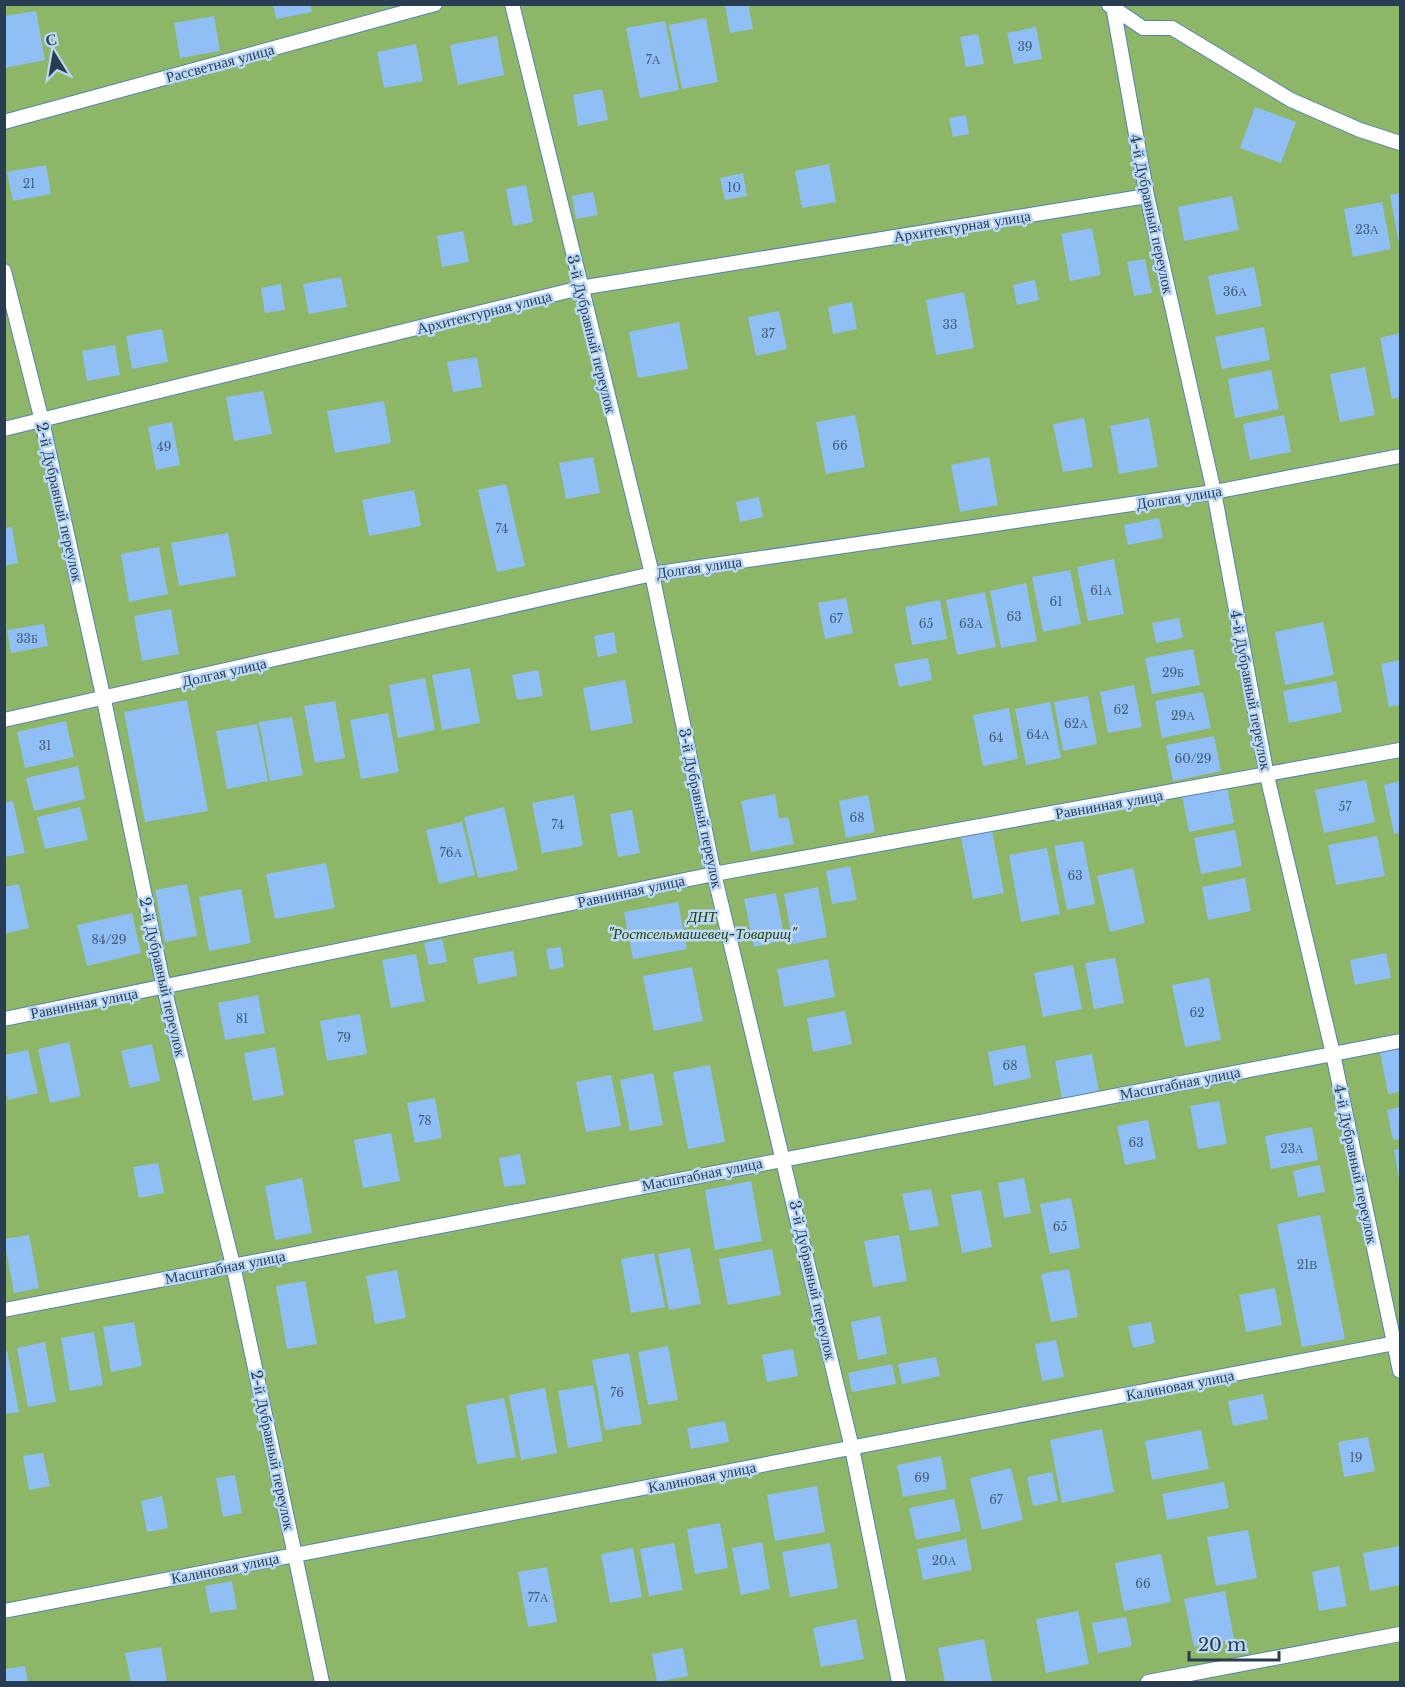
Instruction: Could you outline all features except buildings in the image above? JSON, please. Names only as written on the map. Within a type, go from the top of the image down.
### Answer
[{"type":"lane","name":"Рассветная улица","points":[[4,122],[435,4]]},
{"type":"lane","name":"3-й Дубравный переулок","points":[[512,4],[652,574],[714,874],[785,1158],[852,1448],[899,1683]]},
{"type":"lane","points":[[1110,5],[1143,28],[1172,28],[1291,100],[1360,130],[1401,143]]},
{"type":"lane","name":"4-й Дубравный переулок","points":[[1110,5],[1147,196],[1214,492],[1267,776],[1333,1054],[1398,1343],[1401,1371]]},
{"type":"lane","name":"Архитектурная улица","points":[[4,429],[580,288],[1147,196]]},
{"type":"lane","name":"2-й Дубравный переулок","points":[[4,271],[42,421],[104,700],[164,988],[233,1265],[322,1683]]},
{"type":"lane","name":"Долгая улица","points":[[4,720],[104,700],[652,574],[1214,492],[1401,456]]},
{"type":"lane","name":"Равнинная улица","points":[[4,1019],[714,874],[1401,750]]},
{"type":"lane","name":"Масштабная улица","points":[[4,1310],[1401,1041]]},
{"type":"lane","name":"Калиновая улица","points":[[4,1611],[1398,1343]]},
{"type":"lane","points":[[1148,1683],[1401,1634]]},
{"type":"green space","name":"ДНТ \"Ростсельмашевец-Товарищ\"","points":[[5,5],[1400,5],[1400,1682],[5,1682]]}]
